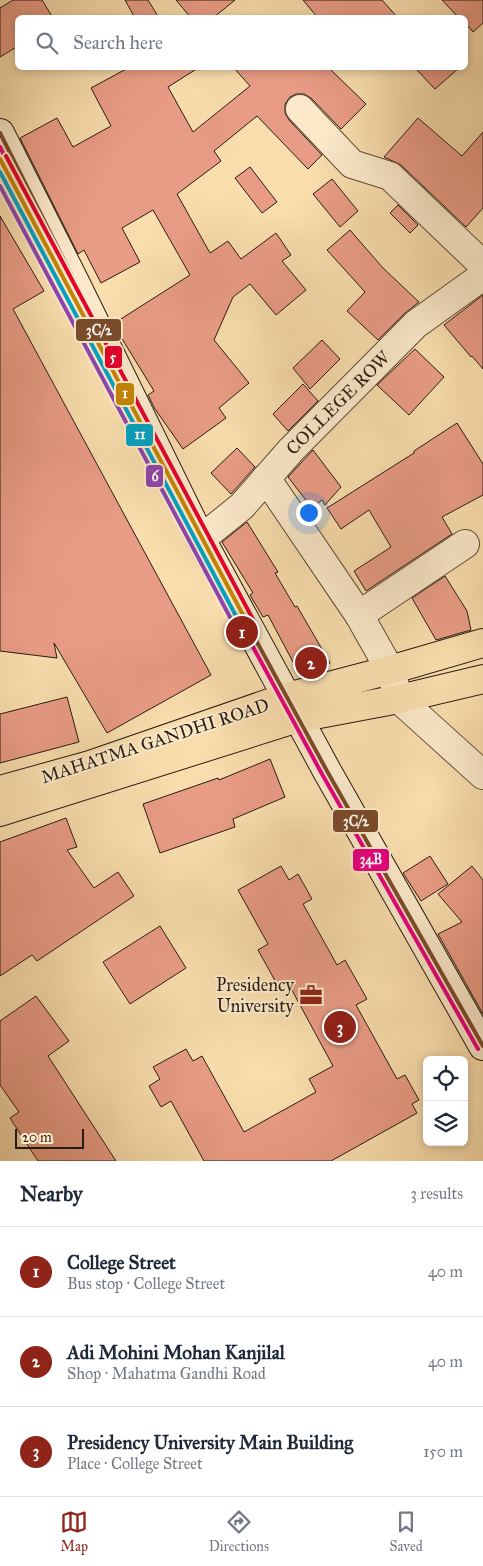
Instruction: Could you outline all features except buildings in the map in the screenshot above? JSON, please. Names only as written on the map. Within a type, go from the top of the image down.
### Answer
[{"type":"main road","name":"MAHATMA GANDHI ROAD","points":[[0,812],[292,708],[390,670],[483,643]]},
{"type":"main road","name":"MAHATMA GANDHI ROAD","points":[[0,790],[292,708],[399,699],[483,679]]},
{"type":"street","points":[[300,109],[352,164],[390,176],[483,265]]},
{"type":"street","points":[[0,133],[201,539],[292,708],[483,1046]]},
{"type":"street","name":"COLLEGE ROW","points":[[201,539],[242,506],[291,450],[416,324],[483,276]]},
{"type":"street","points":[[266,478],[359,615],[390,670],[399,699],[483,775]]},
{"type":"street","points":[[359,615],[465,544]]},
{"type":"transit line","name":"3C/2","points":[[0,133],[201,539],[327,771],[483,1046]]},
{"type":"transit line","name":"34B","points":[[0,147],[196,542],[322,774],[478,1049]]},
{"type":"transit line","name":"5","points":[[6,156],[256,625]]},
{"type":"transit line","name":"1","points":[[0,159],[250,628]]},
{"type":"transit line","name":"11","points":[[0,172],[244,631]]},
{"type":"transit line","name":"6","points":[[0,186],[239,634]]},
{"type":"place","name":"College Street","points":[[242,632]]},
{"type":"place","name":"Adi Mohini Mohan Kanjilal","points":[[311,663]]},
{"type":"place","name":"Presidency University","points":[[311,995]]},
{"type":"place","name":"Presidency University Main Building","points":[[340,1027]]}]
